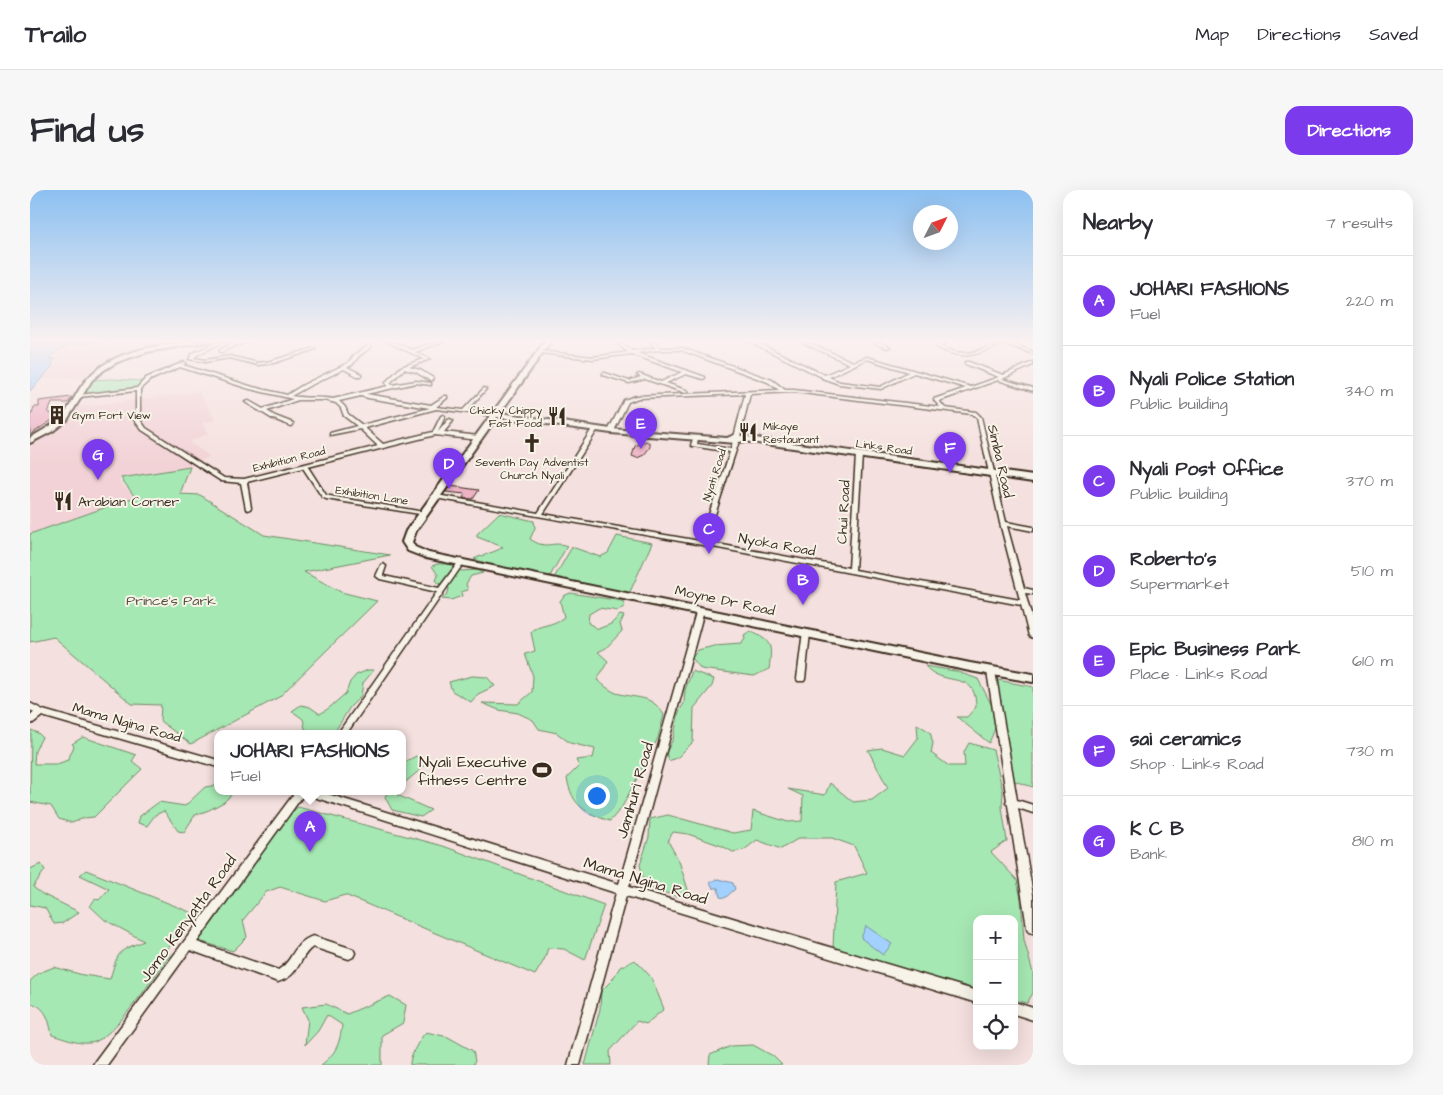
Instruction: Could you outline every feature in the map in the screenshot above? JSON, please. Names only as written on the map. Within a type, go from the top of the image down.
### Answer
[{"type":"main road","points":[[30,441],[64,418],[87,382]]},
{"type":"main road","points":[[424,514],[519,382]]},
{"type":"main road","name":"Links Road","points":[[496,415],[610,431],[698,440],[736,439],[762,441],[1033,479]]},
{"type":"main road","name":"Moyne Dr Road","points":[[424,514],[408,537],[407,546],[426,554],[991,671],[1033,678]]},
{"type":"street","points":[[79,396],[138,389],[147,382]]},
{"type":"street","points":[[231,382],[298,399],[332,401],[341,404],[346,415],[382,446]]},
{"type":"street","points":[[288,396],[314,382]]},
{"type":"street","points":[[389,382],[391,387]]},
{"type":"street","points":[[332,401],[418,382]]},
{"type":"street","points":[[658,382],[686,392]]},
{"type":"street","points":[[772,382],[783,391]]},
{"type":"street","points":[[834,382],[880,388],[892,382]]},
{"type":"street","points":[[950,382],[970,388]]},
{"type":"street","points":[[943,408],[936,400],[989,382]]},
{"type":"street","points":[[1011,382],[1033,390]]},
{"type":"street","name":"Exhibition Road","points":[[138,389],[138,411],[136,417],[144,429],[224,480],[244,481],[438,433],[479,438]]},
{"type":"street","points":[[466,411],[484,389]]},
{"type":"street","points":[[610,431],[625,403],[630,398],[783,391],[808,392],[943,408]]},
{"type":"street","name":"Nyati Road","points":[[702,543],[736,439],[748,393]]},
{"type":"street","points":[[361,394],[368,397],[496,415]]},
{"type":"street","points":[[332,434],[434,407],[445,397]]},
{"type":"street","points":[[263,411],[298,399]]},
{"type":"street","points":[[247,402],[291,424]]},
{"type":"street","name":"Simba Road","points":[[943,408],[970,412],[979,418],[1003,523],[1033,636]]},
{"type":"street","points":[[438,433],[443,416]]},
{"type":"street","points":[[438,433],[450,421]]},
{"type":"street","points":[[540,514],[595,429]]},
{"type":"street","points":[[692,451],[698,440],[732,451]]},
{"type":"street","name":"Chui Road","points":[[852,571],[859,455]]},
{"type":"street","name":"Exhibition Lane","points":[[304,465],[324,496],[328,498],[424,514]]},
{"type":"street","points":[[244,481],[248,508]]},
{"type":"street","name":"Nyoka Road","points":[[437,497],[702,543],[1024,603]]},
{"type":"street","points":[[1003,523],[1033,529]]},
{"type":"street","points":[[344,730],[462,561]]},
{"type":"street","points":[[383,566],[379,577],[442,591]]},
{"type":"street","points":[[1022,590],[1033,592]]},
{"type":"street","name":"Jamhuri Road","points":[[574,1065],[700,611]]},
{"type":"street","points":[[802,679],[806,633]]},
{"type":"street","points":[[991,671],[1032,921]]},
{"type":"street","name":"Mama Ngina Road","points":[[30,706],[40,712],[214,763]]},
{"type":"street","points":[[30,721],[40,712]]},
{"type":"street","name":"Jomo Kenyatta Road","points":[[100,1065],[298,795]]},
{"type":"street","name":"Mama Ngina Road","points":[[320,795],[622,890],[973,996]]},
{"type":"street","points":[[1011,802],[1033,810]]},
{"type":"street","points":[[188,944],[278,976],[288,971],[301,950],[313,941],[349,953]]},
{"type":"street","points":[[1018,1009],[1033,1014]]},
{"type":"shaded area","points":[[199,392],[216,420],[202,423],[208,434],[189,442],[210,456],[190,467],[121,478],[119,481],[135,497],[30,534],[30,444],[71,420],[77,407]]},
{"type":"green space","points":[[89,382],[142,382],[138,389],[79,395]]},
{"type":"green space","name":"Prince's Park","points":[[190,467],[180,494],[200,495],[264,535],[390,555],[304,572],[341,592],[377,601],[279,697],[214,730],[191,744],[160,721],[161,705],[132,704],[54,637],[30,642],[30,534],[135,497],[121,478]]},
{"type":"green space","points":[[499,513],[534,521],[535,528],[530,539],[536,542],[545,545],[562,544],[567,546],[550,576],[500,568],[474,559],[503,547],[477,537],[477,534]]},
{"type":"green space","points":[[617,536],[652,543],[629,594],[554,578],[572,547],[600,557],[608,553]]},
{"type":"green space","points":[[450,564],[462,571],[476,570],[483,573],[471,576],[466,584],[468,590],[461,592],[462,596],[451,600],[442,599],[448,593],[449,588],[438,584],[436,581],[438,575],[432,566]]},
{"type":"green space","points":[[570,593],[622,601],[625,606],[618,611],[599,608],[589,614],[588,623],[598,629],[611,624],[620,615],[624,616],[620,624],[622,631],[606,648],[598,652],[608,661],[597,680],[617,693],[650,701],[664,715],[658,738],[622,807],[610,821],[593,815],[581,807],[576,802],[569,788],[567,778],[579,766],[576,760],[593,758],[595,749],[570,743],[557,733],[539,729],[533,720],[518,713],[499,710],[482,703],[518,704],[532,692],[533,676],[525,654],[535,651],[531,632],[564,617],[560,601]]},
{"type":"green space","points":[[750,631],[763,638],[769,645],[771,654],[769,669],[754,676],[701,669],[692,658],[698,650],[714,646],[741,644],[745,639],[744,635]]},
{"type":"green space","points":[[925,666],[955,671],[978,679],[999,719],[989,743],[957,717],[967,717],[976,707],[973,690],[969,685],[935,674]]},
{"type":"green space","points":[[368,670],[374,670],[363,683],[361,696],[350,707],[336,730],[305,730],[303,719],[292,711],[301,705],[310,707],[320,714],[346,693],[350,682],[356,675]]},
{"type":"green space","points":[[692,671],[714,679],[712,686],[694,708],[693,742],[678,757],[669,761],[666,753],[673,739],[679,712],[684,703],[685,690]]},
{"type":"green space","points":[[472,676],[487,677],[495,686],[478,694],[471,702],[452,691],[449,682]]},
{"type":"green space","points":[[998,680],[1033,687],[1033,787],[1014,781],[996,683]]},
{"type":"green space","points":[[917,724],[930,732],[933,743],[931,753],[949,766],[965,766],[964,752],[969,743],[993,750],[1003,792],[1002,807],[1007,841],[991,852],[1017,880],[1021,899],[1024,940],[1033,973],[1033,993],[1027,1003],[1018,1001],[1018,915],[973,915],[973,989],[833,948],[836,882],[867,873],[854,846],[832,838],[799,838],[781,849],[757,840],[744,850],[733,852],[688,834],[673,832],[668,841],[679,861],[690,896],[675,896],[645,886],[640,865],[649,837],[650,819],[668,815],[733,833],[751,830],[753,811],[788,822],[802,821],[803,796],[788,789],[825,795],[830,783],[853,802],[872,800],[888,788],[868,750],[882,748],[905,755],[918,738]]},
{"type":"green space","points":[[31,730],[42,737],[35,751],[34,764],[57,764],[68,760],[74,746],[72,744],[83,737],[136,755],[132,761],[142,769],[94,817],[84,818],[72,823],[59,819],[51,806],[30,802]]},
{"type":"green space","points":[[416,756],[428,761],[406,782],[406,761]]},
{"type":"green space","points":[[214,786],[214,795],[231,795],[224,802],[195,815],[184,832],[178,831],[164,811],[155,815],[147,826],[138,823],[140,816],[159,802],[185,806],[205,787]]},
{"type":"green space","points":[[386,795],[397,795],[431,810],[421,817],[392,810],[385,797]]},
{"type":"green space","points":[[298,807],[443,846],[604,905],[585,960],[564,949],[548,948],[544,960],[535,975],[345,895],[325,901],[280,887],[266,892],[243,920],[247,937],[233,951],[199,941],[289,815]]},
{"type":"green space","points":[[41,864],[45,870],[33,887],[42,894],[79,912],[63,923],[54,924],[45,908],[30,905],[30,869]]},
{"type":"green space","points":[[86,870],[195,914],[166,951],[171,954],[126,1014],[106,1035],[92,1043],[74,1042],[52,1035],[46,1014],[40,1007],[30,1003],[30,981],[39,973],[54,967],[83,975],[110,979],[117,958],[123,950],[144,941],[105,920],[90,906],[95,899],[99,900],[109,889],[80,875]]},
{"type":"green space","points":[[635,960],[651,977],[664,1009],[646,1024],[637,1021],[610,1051],[611,1065],[585,1065],[600,1009],[601,991],[612,980],[620,967]]},
{"type":"green space","points":[[390,996],[406,1005],[403,1023],[382,1035],[382,1065],[321,1065],[336,1048],[342,1025],[327,1015],[318,1031],[305,1045],[308,1020],[302,1007],[326,1004],[347,1014]]},
{"type":"green space","points":[[426,1032],[448,1037],[473,1051],[475,1061],[473,1065],[410,1065],[415,1048]]},
{"type":"green space","points":[[753,1045],[773,1056],[782,1065],[709,1065],[710,1055],[731,1046]]},
{"type":"water","points":[[30,382],[38,382],[30,391]]},
{"type":"water","points":[[718,879],[733,883],[735,889],[725,898],[720,897],[718,888],[713,888],[710,882]]},
{"type":"water","points":[[866,926],[892,944],[883,955],[861,938]]},
{"type":"building","points":[[72,397],[68,403],[52,403],[48,413],[61,414],[30,435],[30,414],[32,414],[34,407],[39,407],[39,401]]},
{"type":"building","points":[[646,441],[650,443],[650,447],[644,455],[637,458],[632,456],[635,446]]},
{"type":"building","points":[[450,486],[479,490],[473,499],[463,498],[465,494],[446,492]]},
{"type":"place","name":"Gym Fort View","points":[[57,415]]},
{"type":"place","name":"Chicky Chippy Fast Food","points":[[557,416]]},
{"type":"place","name":"Mikaye Restaurant","points":[[748,432]]},
{"type":"place","name":"Seventh Day Adventist Church Nyali","points":[[532,443]]},
{"type":"place","name":"Epic Business Park","points":[[641,449]]},
{"type":"place","name":"sai ceramics","points":[[950,473]]},
{"type":"place","name":"K C B","points":[[98,480]]},
{"type":"place","name":"Roberto's","points":[[449,489]]},
{"type":"place","name":"Arabian Corner","points":[[63,501]]},
{"type":"place","name":"Nyali Post Office","points":[[709,554]]},
{"type":"place","name":"Nyali Police Station","points":[[803,605]]},
{"type":"place","name":"Nyali Executive fitness Centre","points":[[542,770]]},
{"type":"place","name":"JOHARI FASHIONS","points":[[310,852]]}]
